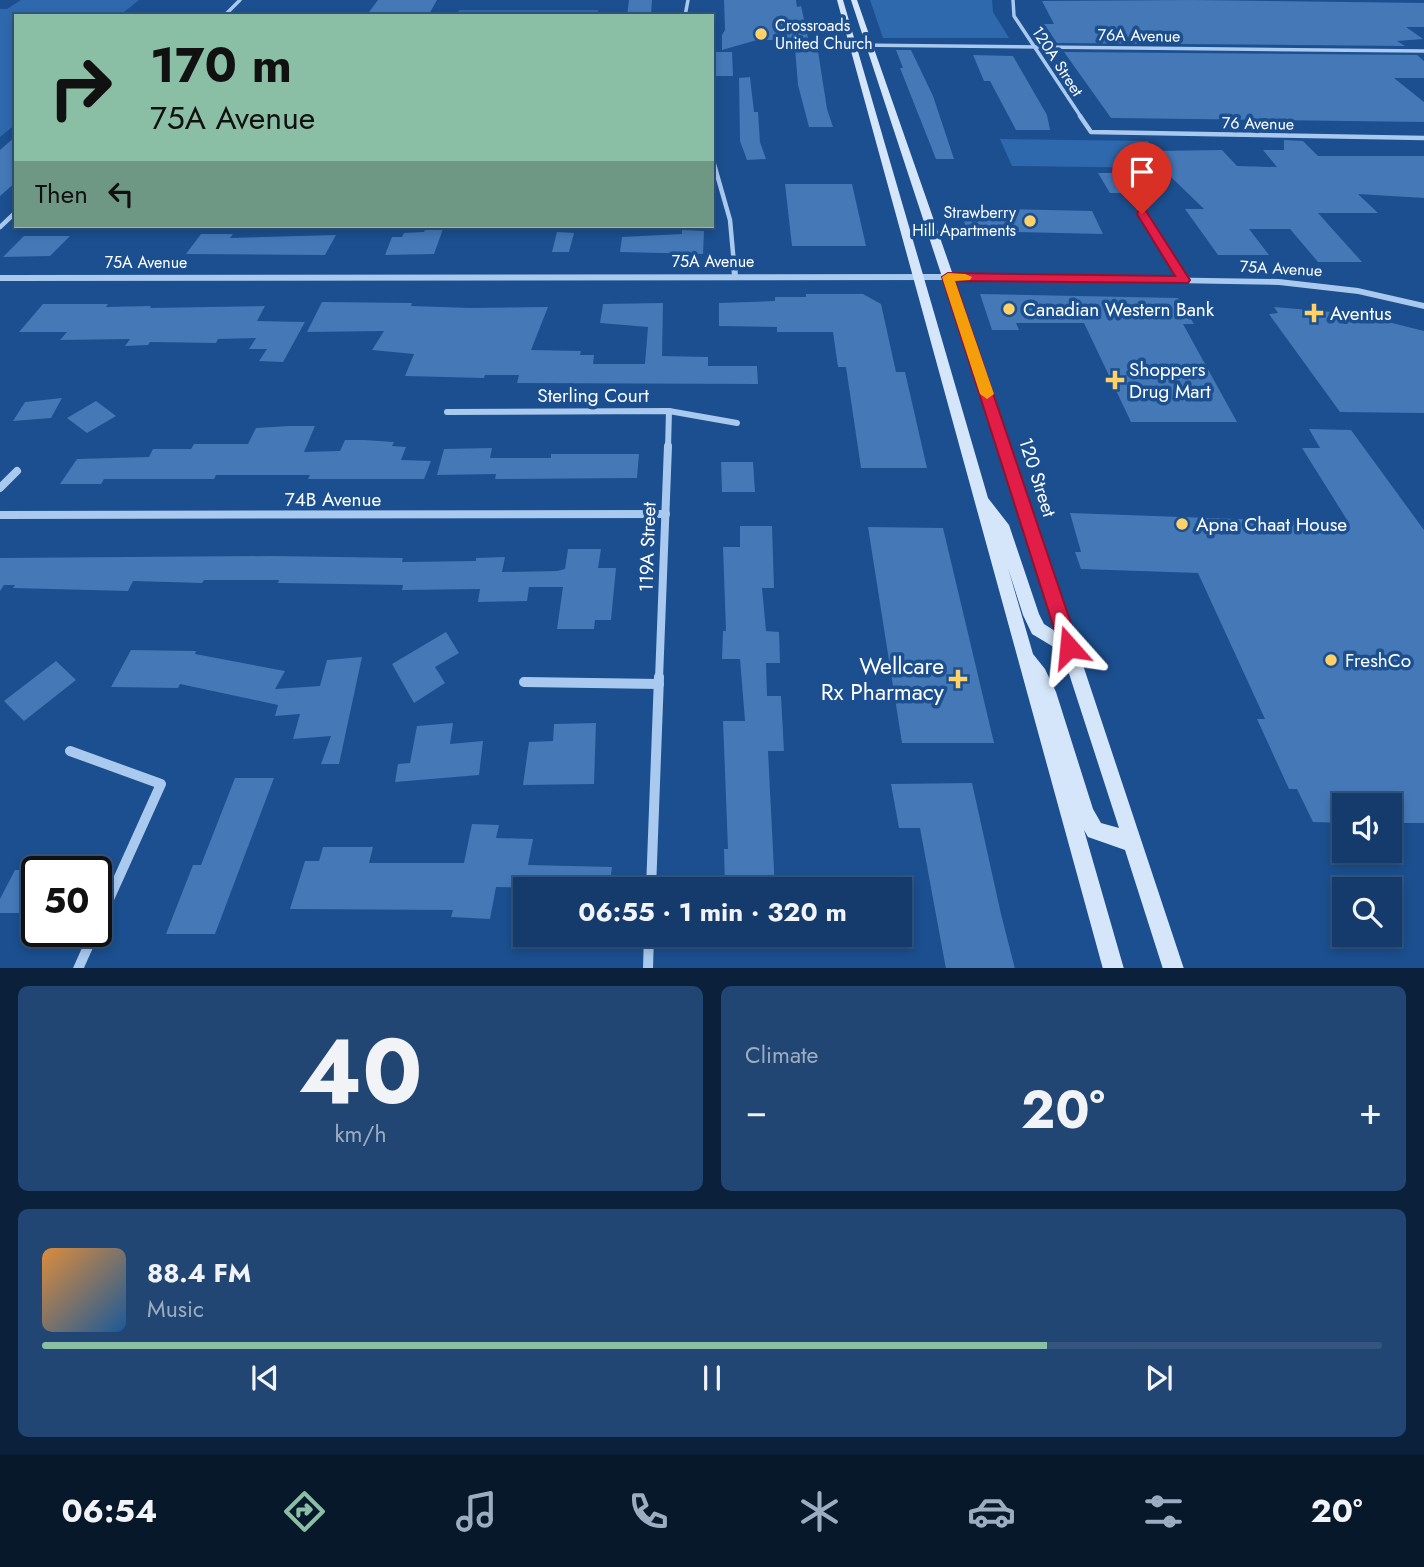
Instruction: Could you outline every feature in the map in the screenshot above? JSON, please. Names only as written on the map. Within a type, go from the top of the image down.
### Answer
[{"type":"main road","points":[[840,0],[1114,968]]},
{"type":"main road","name":"120 Street","points":[[854,0],[948,277],[1174,968]]},
{"type":"main road","points":[[980,499],[1002,525],[1038,629],[1069,647]]},
{"type":"main road","points":[[1024,656],[1040,673],[1086,816],[1096,830],[1133,843]]},
{"type":"street","points":[[226,14],[240,0]]},
{"type":"street","name":"120A Street","points":[[1013,0],[1014,16],[1091,132]]},
{"type":"street","name":"76A Avenue","points":[[853,45],[1424,51]]},
{"type":"street","name":"76 Avenue","points":[[1091,132],[1424,138]]},
{"type":"street","points":[[715,171],[730,220],[735,277]]},
{"type":"street","points":[[1138,207],[1184,280]]},
{"type":"street","points":[[0,227],[14,214]]},
{"type":"street","name":"75A Avenue","points":[[0,278],[948,277],[1184,280],[1315,285],[1358,290],[1424,306]]},
{"type":"street","name":"Sterling Court","points":[[447,412],[669,411],[737,423]]},
{"type":"street","name":"119A Street","points":[[651,877],[669,411]]},
{"type":"street","points":[[0,488],[17,471]]},
{"type":"street","name":"74B Avenue","points":[[0,515],[666,514]]},
{"type":"street","points":[[524,682],[659,684]]},
{"type":"street","points":[[70,751],[161,785],[112,894]]},
{"type":"street","points":[[78,968],[88,947]]},
{"type":"street","points":[[648,968],[649,947]]},
{"type":"shaded area","points":[[21,0],[139,0],[122,14],[14,14],[14,126],[0,137],[0,9],[7,9]]},
{"type":"shaded area","points":[[870,0],[992,0],[993,12],[1009,38],[883,38]]},
{"type":"shaded area","points":[[459,10],[598,10],[597,14],[457,14]]},
{"type":"shaded area","points":[[1000,139],[1148,141],[1167,168],[1012,166]]},
{"type":"building","points":[[378,0],[437,0],[429,14],[368,14]]},
{"type":"building","points":[[629,0],[652,0],[651,14],[627,14]]},
{"type":"building","points":[[724,0],[796,0],[797,7],[801,6],[811,51],[818,51],[827,109],[833,127],[809,127],[798,85],[795,48],[783,48],[781,40],[757,40],[722,50],[722,35],[725,30]]},
{"type":"building","points":[[1042,1],[1424,3],[1424,27],[1406,27],[1423,39],[1397,41],[1405,46],[1057,43],[1044,24],[1054,24]]},
{"type":"building","points":[[896,50],[911,50],[933,96],[954,159],[936,159],[900,68],[903,68]]},
{"type":"building","points":[[715,52],[732,52],[733,76],[715,76]]},
{"type":"building","points":[[1064,52],[1417,55],[1424,61],[1424,78],[1394,78],[1424,102],[1424,122],[1111,118]]},
{"type":"building","points":[[973,55],[1013,56],[1047,115],[1050,130],[1016,130],[990,81],[984,81]]},
{"type":"building","points":[[750,77],[754,112],[758,112],[760,142],[766,159],[747,160],[740,141],[739,78]]},
{"type":"building","points":[[14,138],[14,184],[0,196],[0,150]]},
{"type":"building","points":[[1284,140],[1303,141],[1318,156],[1424,156],[1424,198],[1358,194],[1378,213],[1318,213],[1362,262],[1318,262],[1290,229],[1249,229],[1269,255],[1218,255],[1185,209],[1204,209],[1172,178],[1154,151],[1222,150],[1237,166],[1277,167],[1263,150],[1284,150]]},
{"type":"building","points":[[1098,173],[1121,173],[1133,193],[1110,193]]},
{"type":"building","points":[[785,184],[852,184],[866,246],[792,246]]},
{"type":"building","name":"Strawberry Hill Apartments","points":[[960,208],[1092,211],[1103,234],[967,231]]},
{"type":"building","points":[[426,228],[443,228],[434,254],[385,255],[392,237],[424,232]]},
{"type":"building","points":[[682,230],[704,231],[703,254],[620,252],[622,237],[682,234]]},
{"type":"building","points":[[557,232],[574,233],[569,252],[552,252]]},
{"type":"building","points":[[201,234],[233,234],[230,238],[336,235],[325,255],[186,254]]},
{"type":"building","points":[[24,236],[70,236],[50,256],[3,257]]},
{"type":"building","points":[[806,294],[863,294],[881,304],[896,372],[905,372],[927,468],[861,468],[846,367],[838,367],[833,332],[777,332],[777,327],[719,326],[719,303],[775,301],[775,297],[806,297]]},
{"type":"building","points":[[980,294],[1178,298],[1194,324],[1183,324],[1237,422],[1131,422],[1084,323],[1016,323],[1019,330],[992,330]]},
{"type":"building","points":[[322,302],[412,303],[411,306],[470,308],[548,307],[531,350],[581,351],[580,355],[594,355],[593,364],[645,364],[648,327],[600,323],[603,304],[663,303],[662,356],[708,357],[708,366],[757,366],[758,384],[517,383],[519,375],[485,375],[484,378],[405,376],[414,354],[372,350],[384,331],[307,332]]},
{"type":"building","points":[[43,304],[108,304],[106,307],[151,306],[150,308],[265,306],[257,321],[305,322],[283,362],[259,361],[267,349],[249,349],[256,338],[218,339],[216,343],[150,342],[148,345],[125,346],[130,339],[60,340],[67,332],[19,332]]},
{"type":"building","points":[[1274,307],[1356,314],[1424,331],[1424,413],[1340,412],[1269,314],[1278,313]]},
{"type":"building","points":[[62,398],[51,418],[13,421],[25,402]]},
{"type":"building","points":[[96,401],[116,416],[87,433],[67,418]]},
{"type":"building","points":[[315,426],[304,452],[340,451],[345,440],[394,442],[392,446],[406,447],[401,460],[431,461],[424,479],[308,479],[310,475],[216,475],[214,479],[104,479],[101,484],[60,484],[77,459],[149,457],[153,449],[191,449],[194,444],[248,444],[256,428]]},
{"type":"building","points":[[1309,429],[1351,430],[1424,530],[1424,823],[1402,823],[1402,793],[1332,793],[1332,823],[1313,822],[1297,789],[1289,789],[1257,719],[1265,719],[1198,573],[1081,569],[1075,552],[1081,552],[1070,513],[1349,523],[1302,448],[1320,448]]},
{"type":"building","points":[[492,448],[490,458],[551,458],[551,454],[639,454],[637,478],[495,479],[496,474],[437,475],[444,449]]},
{"type":"building","points":[[721,462],[753,462],[755,492],[722,492]]},
{"type":"building","points":[[740,526],[772,526],[774,588],[762,588],[766,631],[779,632],[780,663],[766,663],[767,696],[781,696],[784,751],[768,751],[774,877],[725,877],[724,849],[728,849],[723,721],[745,721],[740,659],[722,659],[723,631],[726,631],[723,547],[740,547]]},
{"type":"building","points":[[868,527],[943,528],[994,743],[902,743]]},
{"type":"building","points":[[568,549],[601,549],[598,568],[616,568],[611,620],[595,620],[594,629],[557,629],[563,587],[529,587],[527,601],[478,602],[480,589],[402,590],[403,585],[278,583],[279,580],[204,580],[202,583],[133,581],[128,591],[13,588],[15,585],[4,585],[0,591],[0,558],[273,556],[403,558],[402,562],[476,561],[476,558],[505,557],[502,572],[565,569]]},
{"type":"building","points":[[446,632],[459,653],[435,667],[445,683],[414,703],[392,664]]},
{"type":"building","points":[[131,650],[196,651],[195,654],[285,671],[275,689],[320,686],[327,660],[362,657],[339,764],[321,764],[331,736],[293,739],[300,714],[275,716],[278,705],[180,684],[178,688],[111,687]]},
{"type":"building","points":[[56,661],[76,680],[24,721],[4,701]]},
{"type":"building","points":[[453,723],[450,744],[483,741],[479,775],[395,782],[398,764],[410,763],[417,726]]},
{"type":"building","points":[[596,723],[594,784],[523,785],[529,742],[553,741],[554,724]]},
{"type":"building","points":[[235,778],[274,778],[215,934],[166,934],[193,865],[201,865]]},
{"type":"building","points":[[972,783],[1015,968],[946,968],[920,828],[899,828],[891,784]]},
{"type":"building","points":[[472,824],[499,825],[496,838],[533,839],[528,865],[612,867],[611,877],[513,877],[513,887],[496,887],[490,919],[451,917],[453,910],[290,909],[305,861],[319,861],[323,847],[373,847],[369,863],[464,863]]},
{"type":"building","points":[[15,870],[21,870],[21,913],[0,913],[0,899]]},
{"type":"slow traffic","points":[[965,277],[948,277],[987,394]]},
{"type":"place","name":"Crossroads United Church","points":[[761,34]]},
{"type":"place","name":"Strawberry Hill Apartments","points":[[1030,221]]},
{"type":"place","name":"Canadian Western Bank","points":[[1009,309]]},
{"type":"place","name":"Aventus","points":[[1314,313]]},
{"type":"place","name":"Shoppers Drug Mart","points":[[1115,380]]},
{"type":"place","name":"Apna Chaat House","points":[[1182,524]]},
{"type":"place","name":"FreshCo","points":[[1331,660]]},
{"type":"place","name":"Wellcare Rx Pharmacy","points":[[958,679]]},
{"type":"route","points":[[1069,647],[948,277],[1184,280],[1142,214]]}]
